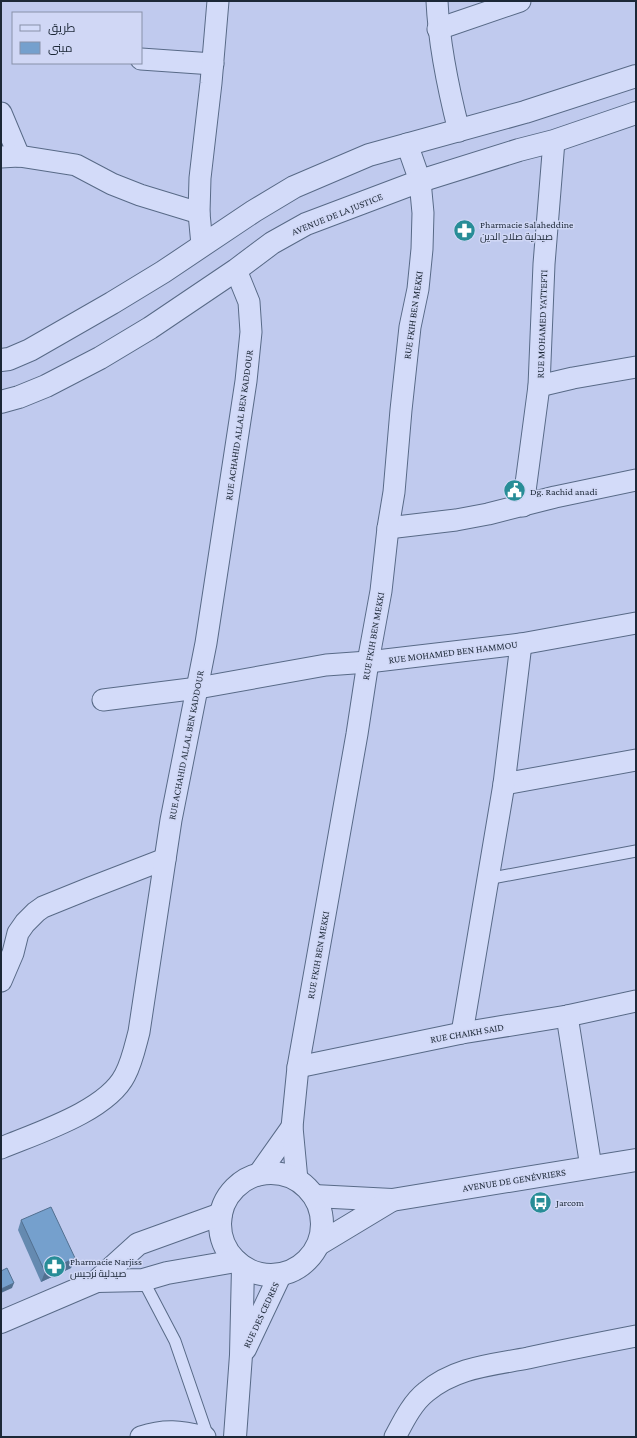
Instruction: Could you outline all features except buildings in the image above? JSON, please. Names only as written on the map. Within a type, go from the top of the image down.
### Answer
[{"type":"street","points":[[202,245],[199,213],[200,178],[213,64],[218,1]]},
{"type":"street","points":[[437,1],[438,29],[443,63],[460,131]]},
{"type":"street","points":[[438,29],[520,1]]},
{"type":"street","points":[[142,59],[213,64]]},
{"type":"street","points":[[1,360],[9,359],[30,350],[106,307],[164,272],[254,211],[294,187],[369,155],[525,112],[636,76]]},
{"type":"street","points":[[1,113],[10,157],[76,166],[112,184],[140,195],[199,213]]},
{"type":"street","name":"AVENUE DE LA JUSTICE","points":[[1,402],[19,397],[46,386],[100,358],[150,328],[236,270],[272,243],[306,224],[420,181],[519,150],[554,141],[636,113]]},
{"type":"street","name":"RUE MOHAMED YATTEFTI","points":[[523,506],[539,386],[544,264],[554,141]]},
{"type":"street","name":"RUE FKIH BEN MEKKI","points":[[297,1180],[292,1127],[298,1067],[381,590],[388,528],[394,492],[410,327],[418,289],[423,213],[420,181],[407,144]]},
{"type":"street","name":"RUE ACHAHID ALLAL BEN KADDOUR","points":[[1,1148],[87,1112],[110,1094],[125,1077],[133,1057],[171,820],[198,688],[229,495],[251,332],[249,302],[236,270]]},
{"type":"street","points":[[539,386],[636,367]]},
{"type":"street","points":[[388,528],[456,520],[488,514],[555,497],[636,480]]},
{"type":"street","name":"RUE MOHAMED BEN HAMMOU","points":[[103,700],[198,688],[326,665],[368,662],[522,644],[636,623]]},
{"type":"street","points":[[462,1033],[504,784],[522,644]]},
{"type":"street","points":[[504,784],[636,760]]},
{"type":"street","points":[[1,982],[13,952],[18,933],[24,923],[36,912],[43,907],[165,859]]},
{"type":"street","name":"RUE CHAIKH SAID","points":[[298,1067],[462,1033],[567,1016],[636,1001]]},
{"type":"street","points":[[567,1016],[591,1167]]},
{"type":"street","name":"RUE FKIH BEN MEKKI","points":[[258,1175],[292,1127]]},
{"type":"street","name":"AVENUE DE GENÉVRIERS","points":[[314,1196],[392,1200],[636,1160]]},
{"type":"street","points":[[258,1175],[285,1175],[297,1180],[307,1187],[314,1196],[320,1211],[322,1228],[319,1244],[309,1259],[294,1270],[280,1274],[265,1275],[253,1272],[239,1264],[226,1247],[221,1231],[221,1214],[228,1197],[241,1183],[258,1175]]},
{"type":"street","name":"AVENUE DE GENÉVRIERS","points":[[319,1244],[392,1200]]},
{"type":"street","points":[[1,1322],[97,1281],[138,1244],[221,1214]]},
{"type":"street","points":[[97,1281],[143,1280],[167,1273],[239,1264]]},
{"type":"street","name":"RUE DES CEDRES","points":[[235,1437],[242,1355],[239,1264]]},
{"type":"street","name":"RUE DES CEDRES","points":[[242,1355],[280,1274]]},
{"type":"street","points":[[395,1437],[408,1412],[425,1392],[448,1378],[478,1366],[510,1362],[636,1336]]},
{"type":"street","points":[[141,1437],[153,1433],[181,1431],[204,1437]]},
{"type":"lane","points":[[487,879],[636,851]]},
{"type":"lane","points":[[143,1280],[176,1341],[208,1437]]},
{"type":"place","name":"Pharmacie Salaheddine صيدلية صلاح الدين","points":[[465,230]]},
{"type":"place","name":"Dg. Rachid anadi","points":[[515,491]]},
{"type":"place","name":"Jarcom","points":[[540,1202]]},
{"type":"place","name":"Pharmacie Narjiss صيدلية نرجيس","points":[[54,1267]]}]
